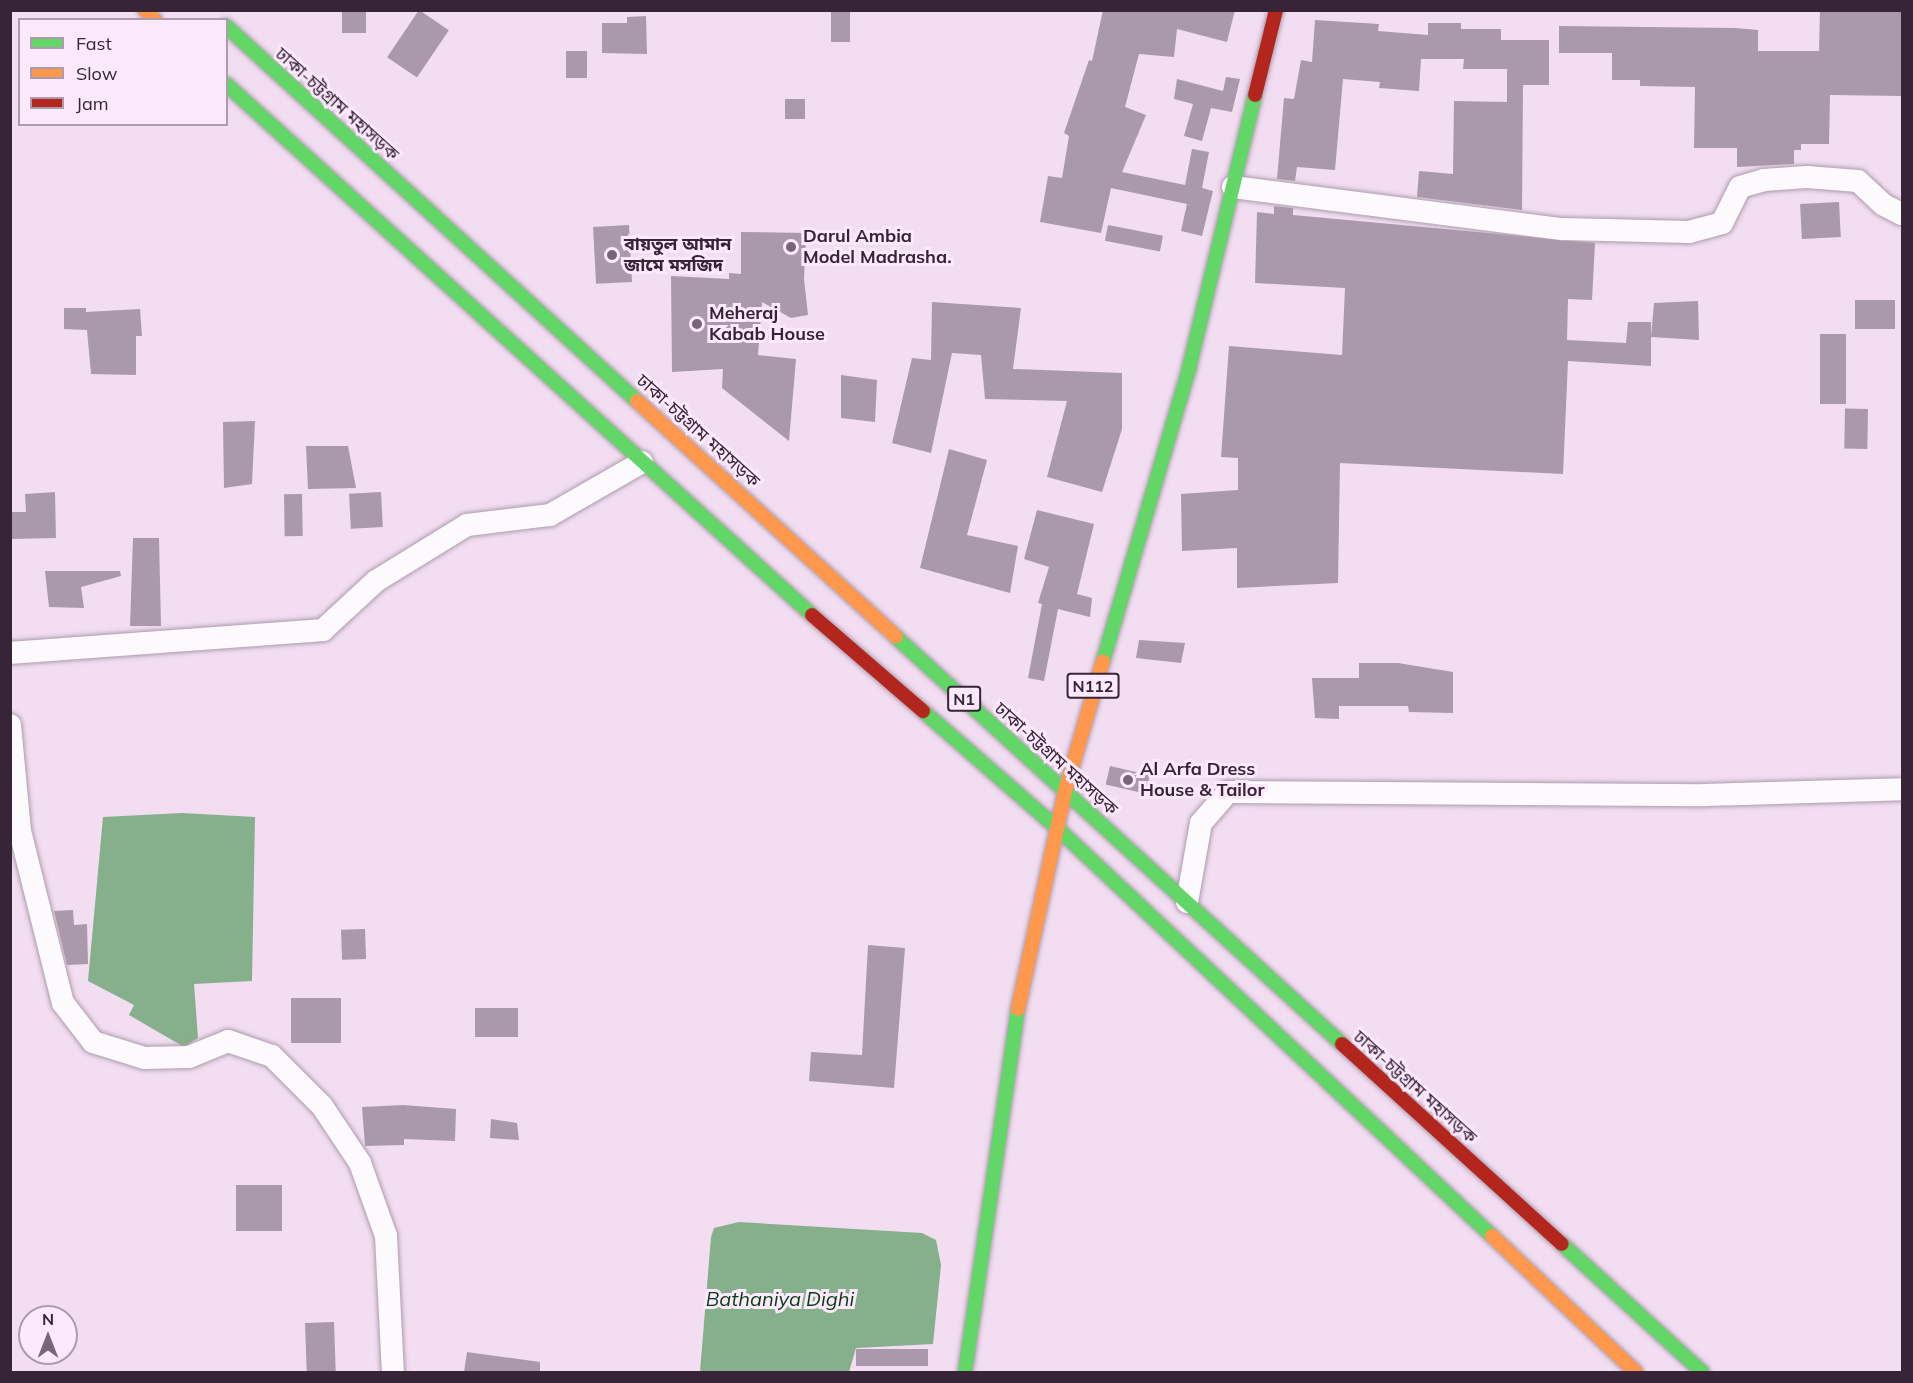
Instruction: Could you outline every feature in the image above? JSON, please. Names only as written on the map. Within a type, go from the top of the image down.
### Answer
[{"type":"highway","name":"N112","points":[[965,1372],[1021,989],[1056,827],[1189,368],[1276,10]]},
{"type":"highway","name":"ঢাকা-চট্টগ্রাম মহাসড়ক","points":[[228,28],[1702,1372]]},
{"type":"highway","name":"N1","points":[[228,86],[642,462],[1056,827],[1636,1372]]},
{"type":"street","points":[[1233,187],[1563,229],[1689,232],[1722,223],[1740,187],[1764,180],[1807,177],[1858,182],[1884,205],[1902,214]]},
{"type":"street","points":[[10,653],[323,630],[376,581],[467,525],[550,515],[642,462]]},
{"type":"street","points":[[10,725],[20,831],[63,1003],[93,1042],[144,1059],[189,1057],[228,1041],[272,1056],[322,1106],[360,1163],[386,1236],[393,1372]]},
{"type":"street","points":[[1187,902],[1201,823],[1228,792],[1705,795],[1902,789]]},
{"type":"water","points":[[182,813],[255,817],[252,981],[194,984],[198,1038],[184,1047],[129,1015],[134,1005],[88,981],[103,817]]},
{"type":"water","name":"Bathaniya Dighi","points":[[739,1222],[922,1233],[936,1240],[941,1265],[933,1344],[856,1348],[849,1372],[700,1372],[711,1237],[714,1228]]},
{"type":"building","points":[[342,10],[366,10],[366,33],[342,33]]},
{"type":"building","points":[[419,10],[449,30],[417,77],[387,57]]},
{"type":"building","points":[[831,10],[850,10],[850,42],[831,42]]},
{"type":"building","points":[[1103,10],[1235,10],[1227,42],[1177,29],[1174,57],[1139,54],[1125,107],[1146,115],[1122,172],[1185,185],[1192,149],[1209,152],[1202,188],[1213,191],[1202,236],[1181,231],[1187,204],[1111,188],[1101,233],[1040,222],[1048,176],[1062,178],[1069,136],[1064,133],[1089,60],[1092,61]]},
{"type":"building","points":[[1820,10],[1902,10],[1902,96],[1830,95],[1829,144],[1801,144],[1801,150],[1794,150],[1794,164],[1737,167],[1737,148],[1694,148],[1695,87],[1640,86],[1640,80],[1612,80],[1612,53],[1559,53],[1559,26],[1758,30],[1758,51],[1819,51]]},
{"type":"building","points":[[646,16],[647,54],[602,53],[602,23],[627,23],[627,17]]},
{"type":"building","points":[[1315,20],[1379,24],[1378,31],[1428,35],[1428,23],[1461,23],[1461,29],[1501,29],[1501,40],[1549,40],[1549,85],[1523,85],[1522,210],[1417,197],[1419,171],[1453,174],[1454,101],[1507,102],[1507,69],[1463,69],[1464,59],[1421,59],[1419,91],[1379,88],[1380,82],[1343,79],[1335,170],[1297,167],[1295,181],[1277,179],[1284,98],[1294,99],[1301,60],[1312,62]]},
{"type":"building","points":[[566,51],[587,51],[587,78],[566,78]]},
{"type":"building","points":[[1226,77],[1240,79],[1232,112],[1211,108],[1202,141],[1184,136],[1193,104],[1174,99],[1177,79],[1223,91]]},
{"type":"building","points":[[785,99],[805,99],[805,119],[785,119]]},
{"type":"building","points":[[1839,202],[1841,237],[1802,239],[1800,204]]},
{"type":"building","points":[[1274,206],[1293,208],[1293,215],[1595,243],[1592,300],[1568,299],[1567,340],[1626,343],[1628,322],[1651,322],[1651,366],[1568,361],[1563,474],[1340,463],[1338,583],[1237,588],[1237,548],[1182,551],[1181,494],[1238,490],[1238,458],[1221,457],[1229,346],[1342,355],[1345,288],[1255,283],[1257,212],[1274,214]]},
{"type":"building","name":"বায়তুল আমান জামে মসজিদ","points":[[629,225],[632,282],[596,284],[593,227]]},
{"type":"building","points":[[1108,225],[1163,236],[1160,251],[1105,241]]},
{"type":"building","points":[[741,232],[806,233],[804,279],[808,315],[791,318],[762,302],[758,355],[796,359],[789,441],[722,388],[723,369],[672,372],[671,276],[729,279],[729,273],[741,274]]},
{"type":"building","points":[[1855,300],[1895,300],[1895,329],[1855,329]]},
{"type":"building","points":[[1698,301],[1699,340],[1651,337],[1654,303]]},
{"type":"building","points":[[932,302],[1021,308],[1013,369],[1122,373],[1122,429],[1102,492],[1047,477],[1067,401],[985,399],[981,355],[952,353],[931,453],[892,443],[912,358],[931,360]]},
{"type":"building","points":[[64,308],[86,308],[86,312],[140,309],[142,336],[136,336],[136,375],[91,374],[87,330],[64,329]]},
{"type":"building","points":[[1820,334],[1846,334],[1846,404],[1820,404]]},
{"type":"building","points":[[841,375],[877,380],[875,422],[841,418]]},
{"type":"building","points":[[1845,409],[1868,409],[1867,449],[1844,449]]},
{"type":"building","points":[[255,421],[252,484],[224,488],[223,422]]},
{"type":"building","points":[[306,446],[348,446],[356,488],[308,489]]},
{"type":"building","points":[[949,449],[987,460],[967,535],[1018,546],[1010,593],[920,568]]},
{"type":"building","points":[[55,492],[56,538],[10,539],[10,512],[26,512],[25,494]]},
{"type":"building","points":[[381,492],[383,527],[351,529],[349,494]]},
{"type":"building","points":[[284,494],[302,494],[303,536],[285,536]]},
{"type":"building","points":[[1037,510],[1094,524],[1077,594],[1092,598],[1090,617],[1058,609],[1044,681],[1028,678],[1042,604],[1038,603],[1049,567],[1024,559]]},
{"type":"building","points":[[133,538],[159,538],[161,626],[130,626]]},
{"type":"building","points":[[45,571],[120,571],[121,576],[81,587],[84,608],[49,607]]},
{"type":"building","points":[[1139,640],[1185,643],[1181,663],[1136,658]]},
{"type":"building","points":[[1359,663],[1398,663],[1453,672],[1453,713],[1409,712],[1408,706],[1339,706],[1339,719],[1315,718],[1312,678],[1359,678]]},
{"type":"building","name":"Al Arfa Dress House & Tailor","points":[[1110,766],[1150,775],[1146,794],[1106,785]]},
{"type":"building","points":[[73,910],[74,925],[87,924],[88,964],[67,965],[54,911]]},
{"type":"building","points":[[365,929],[366,959],[342,960],[341,930]]},
{"type":"building","points":[[868,945],[905,948],[894,1088],[809,1081],[811,1052],[862,1055]]},
{"type":"building","points":[[291,998],[341,998],[341,1043],[291,1043]]},
{"type":"building","points":[[475,1008],[518,1008],[518,1037],[475,1037]]},
{"type":"building","points":[[403,1105],[456,1109],[455,1141],[404,1139],[404,1145],[365,1146],[362,1107]]},
{"type":"building","points":[[491,1119],[517,1123],[519,1140],[490,1138]]},
{"type":"building","points":[[236,1185],[282,1185],[282,1231],[236,1231]]},
{"type":"building","points":[[334,1322],[336,1372],[307,1372],[305,1323]]},
{"type":"building","points":[[856,1349],[928,1349],[928,1366],[856,1366]]},
{"type":"building","points":[[467,1352],[540,1362],[540,1372],[464,1372]]},
{"type":"traffic: fast","points":[[228,28],[637,401]]},
{"type":"traffic: fast","points":[[228,86],[812,615]]},
{"type":"traffic: fast","points":[[1103,661],[1189,368],[1255,95]]},
{"type":"traffic: fast","points":[[896,637],[1342,1044]]},
{"type":"traffic: fast","points":[[923,711],[1056,827],[1492,1236]]},
{"type":"traffic: fast","points":[[965,1372],[1018,1009]]},
{"type":"traffic: fast","points":[[1562,1244],[1702,1372]]},
{"type":"traffic: slow","points":[[145,10],[153,18]]},
{"type":"traffic: slow","points":[[637,401],[896,637]]},
{"type":"traffic: slow","points":[[1018,1009],[1065,791],[1103,661]]},
{"type":"traffic: slow","points":[[1492,1236],[1636,1372]]},
{"type":"traffic: jam","points":[[1255,95],[1276,10]]},
{"type":"traffic: jam","points":[[812,615],[923,711]]},
{"type":"traffic: jam","points":[[1342,1044],[1562,1244]]},
{"type":"place","name":"Darul Ambia Model Madrasha.","points":[[791,247]]},
{"type":"place","name":"বায়তুল আমান জামে মসজিদ","points":[[612,255]]},
{"type":"place","name":"Meheraj Kabab House","points":[[697,324]]},
{"type":"place","name":"Al Arfa Dress House & Tailor","points":[[1128,780]]}]
